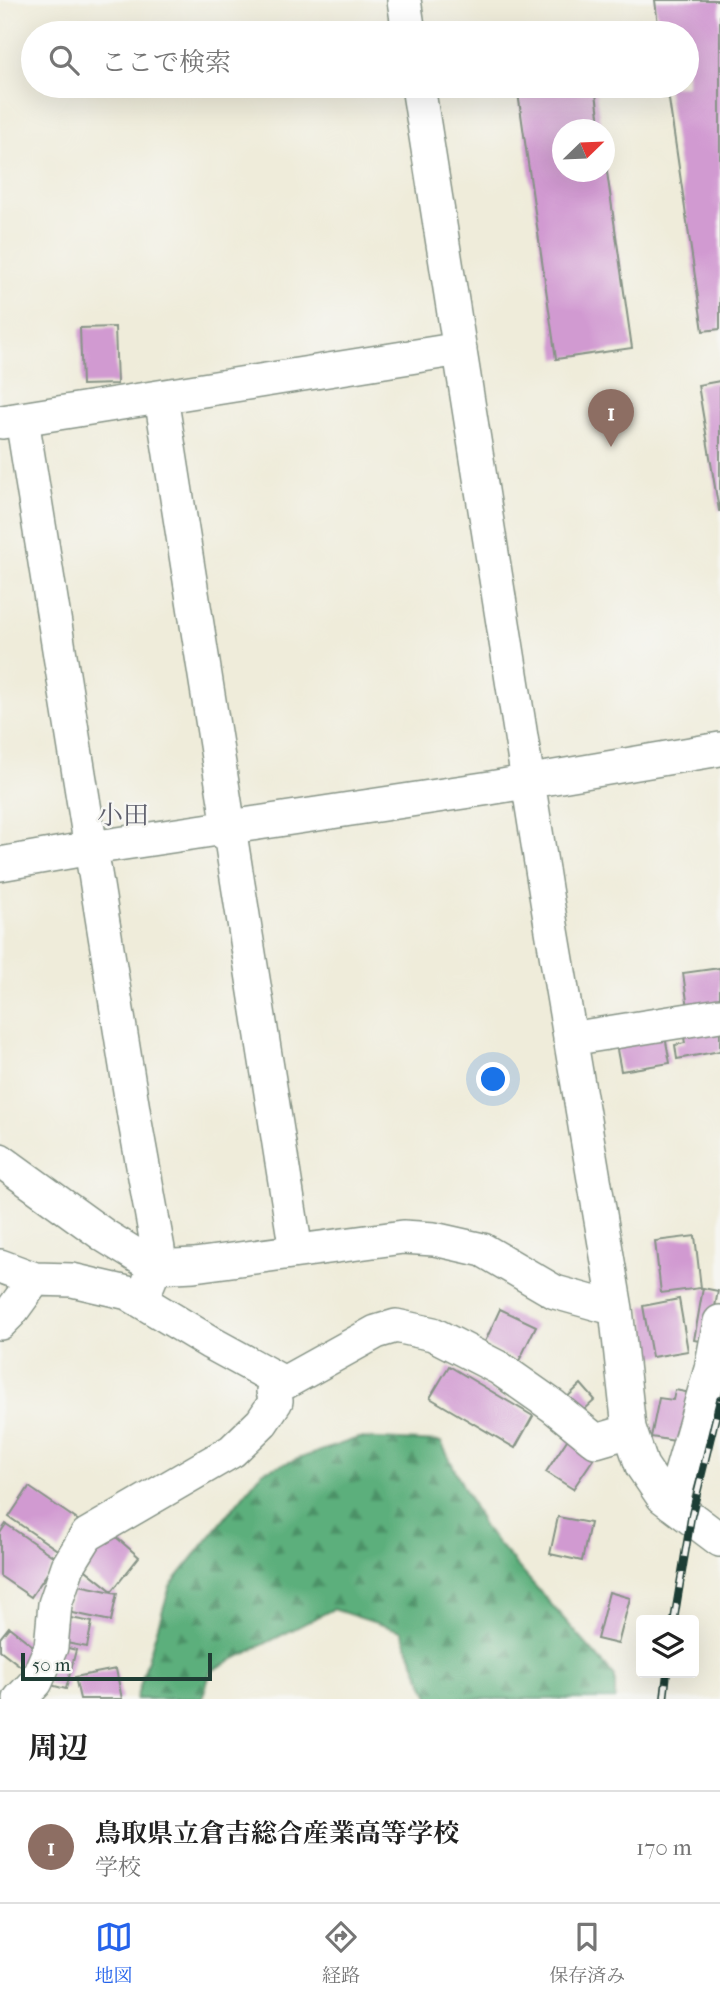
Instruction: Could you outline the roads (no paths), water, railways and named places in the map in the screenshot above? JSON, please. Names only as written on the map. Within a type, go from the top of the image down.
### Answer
[{"type":"street","points":[[404,0],[407,21]]},
{"type":"street","points":[[420,98],[570,1039],[616,1309],[630,1431],[642,1466],[663,1497],[720,1540]]},
{"type":"street","points":[[141,1301],[155,1267],[158,1248],[91,848],[11,420],[460,349]]},
{"type":"street","points":[[162,397],[296,1251]]},
{"type":"street","points":[[0,864],[720,749]]},
{"type":"street","points":[[570,1039],[720,1015]]},
{"type":"street","points":[[0,1160],[105,1236],[155,1267],[194,1265],[403,1237],[434,1239],[483,1250],[555,1292],[616,1309]]},
{"type":"street","points":[[0,1266],[35,1279],[72,1280],[128,1293],[284,1383]]},
{"type":"street","points":[[0,1323],[35,1279]]},
{"type":"street","points":[[671,1504],[711,1369],[720,1322]]},
{"type":"street","points":[[20,1699],[36,1682],[51,1647],[55,1605],[68,1566],[87,1535],[232,1451],[262,1422],[276,1401],[273,1391],[376,1332],[396,1326],[433,1334],[499,1368],[553,1406],[596,1441],[630,1431]]},
{"type":"railway","points":[[675,1615],[691,1518],[720,1400]]},
{"type":"railway","points":[[664,1699],[666,1678]]},
{"type":"place","name":"鳥取県立倉吉総合産業高等学校","points":[[611,447]]},
{"type":"district","name":"小田","points":[[123,815]]}]
